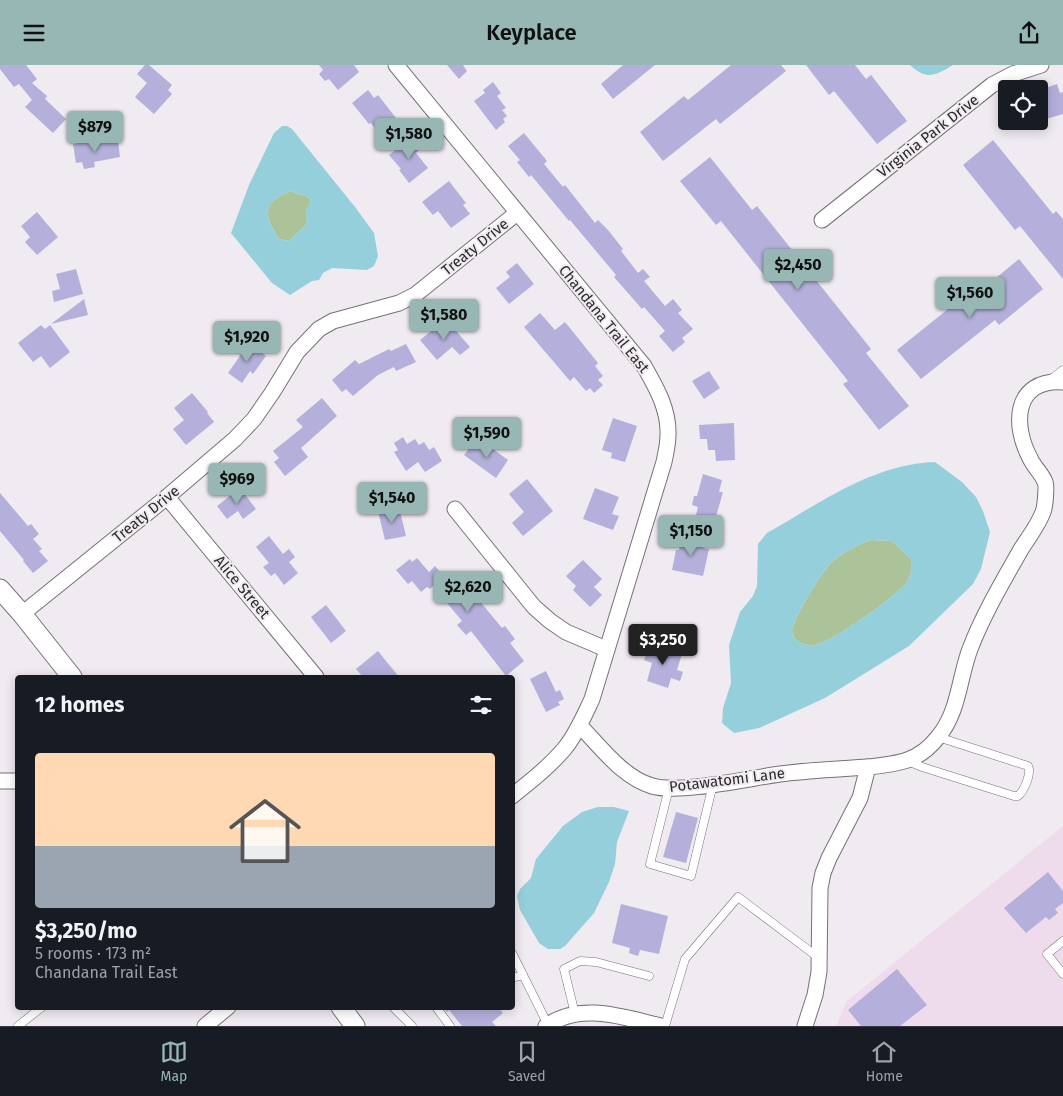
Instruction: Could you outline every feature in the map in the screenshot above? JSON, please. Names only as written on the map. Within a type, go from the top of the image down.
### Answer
[{"type":"street","name":"Chandana Trail East","points":[[396,65],[644,366],[663,403],[667,419],[668,435],[664,462],[592,699],[580,726],[566,747],[551,764],[515,794]]},
{"type":"street","name":"Virginia Park Drive","points":[[822,220],[996,82],[1012,74],[1041,65]]},
{"type":"street","name":"Treaty Drive","points":[[22,614],[167,497],[235,439],[254,419],[297,352],[319,329],[333,321],[399,303],[415,295],[517,213]]},
{"type":"street","name":"Potawatomi Lane","points":[[580,726],[620,767],[636,779],[652,786],[670,788],[783,774],[899,764],[926,749],[948,723],[955,705],[970,649],[993,598],[1044,512],[1046,483],[1030,459],[1020,431],[1019,411],[1027,393],[1056,382]]},
{"type":"street","name":"Alice Street","points":[[167,497],[314,675]]},
{"type":"street","points":[[456,509],[534,607],[566,632],[606,649]]},
{"type":"street","points":[[0,589],[70,675]]},
{"type":"street","points":[[805,1026],[815,995],[820,959],[820,888],[823,873],[828,858],[860,798],[868,767]]},
{"type":"street","points":[[0,781],[15,781]]},
{"type":"street","points":[[205,1026],[224,1010]]},
{"type":"street","points":[[343,1010],[355,1026]]},
{"type":"street","points":[[547,1025],[566,1016],[600,1012],[661,1026]]},
{"type":"lane","points":[[1056,382],[1063,370]]},
{"type":"lane","points":[[906,760],[1014,797],[1022,793],[1030,770],[1028,765],[938,737]]},
{"type":"lane","points":[[670,788],[650,864],[691,876],[713,784]]},
{"type":"lane","points":[[665,1026],[684,959],[738,897],[820,959]]},
{"type":"lane","points":[[1063,941],[1047,954],[1063,974]]},
{"type":"lane","points":[[515,959],[547,1025]]},
{"type":"lane","points":[[575,1014],[564,969],[580,961],[596,962],[648,976]]},
{"type":"lane","points":[[515,976],[523,975]]},
{"type":"lane","points":[[18,1026],[38,1010]]},
{"type":"lane","points":[[396,1010],[412,1026]]},
{"type":"lane","points":[[438,1010],[450,1026]]},
{"type":"shaded area","points":[[1063,826],[1063,1026],[836,1026],[847,1001]]},
{"type":"green space","points":[[290,191],[308,197],[311,200],[306,212],[306,225],[289,241],[279,239],[269,220],[268,210],[273,201]]},
{"type":"green space","points":[[871,540],[892,541],[911,559],[909,580],[901,589],[878,607],[835,636],[815,645],[800,643],[793,635],[794,624],[821,576],[831,563],[840,556]]},
{"type":"water","points":[[910,65],[953,65],[936,74],[927,75]]},
{"type":"water","points":[[282,126],[292,129],[355,207],[374,233],[378,256],[374,266],[367,270],[332,268],[323,273],[319,280],[312,281],[290,295],[272,283],[231,233],[249,185],[274,133]],"holes":[[[290,191],[308,197],[311,200],[305,212],[306,225],[289,241],[279,239],[271,226],[268,216],[268,211],[273,201]]]},
{"type":"water","points":[[935,462],[962,482],[976,497],[990,532],[981,569],[973,584],[909,646],[825,698],[759,728],[734,733],[722,723],[723,708],[731,683],[729,645],[740,612],[753,596],[757,586],[758,544],[767,533],[848,487],[869,477],[912,464]],"holes":[[[871,540],[892,541],[911,559],[910,577],[901,589],[864,618],[835,636],[815,645],[797,641],[792,631],[794,624],[815,585],[831,563],[850,550]]]},
{"type":"water","points":[[598,807],[614,807],[629,811],[617,842],[615,864],[609,882],[594,913],[565,946],[560,949],[548,949],[539,943],[520,910],[517,896],[520,889],[531,878],[536,859],[563,826],[582,812]]},
{"type":"building","points":[[0,65],[26,65],[37,79],[32,83],[47,96],[45,99],[66,119],[53,133],[25,107],[32,100],[19,84],[14,87],[0,69]]},
{"type":"building","points":[[145,65],[149,65],[172,85],[168,90],[172,94],[154,114],[135,97],[147,83],[137,74]]},
{"type":"building","points":[[319,65],[354,65],[359,72],[338,90],[329,79],[325,81],[319,74],[323,70]]},
{"type":"building","points":[[447,65],[463,65],[467,71],[459,79]]},
{"type":"building","points":[[623,65],[655,65],[613,99],[601,84]]},
{"type":"building","points":[[731,65],[781,65],[786,71],[720,124],[716,119],[663,161],[640,132],[684,96],[688,100]]},
{"type":"building","points":[[806,65],[855,65],[866,79],[871,75],[907,121],[877,144],[834,91],[829,95]]},
{"type":"building","points":[[493,82],[501,93],[497,96],[506,108],[502,110],[507,116],[503,119],[505,122],[496,130],[474,101],[485,93],[483,90]]},
{"type":"building","points":[[1057,84],[1060,93],[1063,92],[1063,114],[1048,118],[1048,87]]},
{"type":"building","points":[[368,90],[374,98],[378,95],[396,118],[378,132],[352,103]]},
{"type":"building","points":[[524,133],[547,161],[544,164],[563,187],[565,185],[595,223],[598,220],[608,230],[638,273],[643,269],[650,277],[644,281],[665,306],[673,299],[682,310],[678,313],[693,329],[682,338],[685,342],[673,352],[659,336],[665,331],[644,307],[642,309],[614,277],[616,275],[570,220],[531,175],[529,177],[517,162],[520,160],[508,146]]},
{"type":"building","points":[[413,136],[422,147],[416,153],[428,168],[409,183],[399,170],[401,169],[389,155]]},
{"type":"building","points":[[96,140],[96,144],[118,141],[120,157],[94,162],[95,167],[84,169],[82,162],[76,163],[73,144]]},
{"type":"building","points":[[993,140],[1053,214],[1056,211],[1063,219],[1063,279],[1020,226],[1015,230],[963,165]]},
{"type":"building","points":[[710,157],[752,210],[757,206],[871,349],[866,353],[909,406],[879,430],[843,384],[848,381],[721,221],[716,225],[680,181]]},
{"type":"building","points":[[449,181],[466,203],[463,205],[470,214],[451,228],[438,211],[433,215],[422,202]]},
{"type":"building","points":[[37,212],[58,237],[37,255],[25,242],[30,237],[21,226]]},
{"type":"building","points":[[1019,259],[1043,289],[999,325],[995,320],[921,379],[897,350],[963,297],[967,302]]},
{"type":"building","points":[[517,263],[534,284],[509,304],[496,288],[510,277],[506,272]]},
{"type":"building","points":[[76,269],[83,294],[54,302],[52,291],[60,289],[56,274]]},
{"type":"building","points":[[84,299],[88,315],[51,324]]},
{"type":"building","points":[[540,313],[555,330],[565,322],[598,363],[595,366],[603,376],[598,380],[603,385],[594,393],[590,388],[586,391],[574,377],[570,381],[524,327]]},
{"type":"building","points":[[440,324],[444,329],[450,324],[470,347],[460,355],[452,347],[437,360],[420,340]]},
{"type":"building","points":[[41,325],[45,329],[50,325],[70,352],[50,368],[41,356],[33,362],[18,343]]},
{"type":"building","points":[[249,343],[266,356],[253,374],[250,371],[242,383],[228,373]]},
{"type":"building","points":[[406,344],[416,362],[396,371],[394,367],[378,375],[353,396],[346,389],[342,392],[332,380],[355,360],[359,364],[389,349],[391,351]]},
{"type":"building","points":[[709,371],[720,388],[704,399],[692,381]]},
{"type":"building","points":[[192,393],[214,422],[186,445],[173,429],[184,420],[174,408]]},
{"type":"building","points":[[322,398],[337,416],[301,448],[308,457],[285,476],[274,462],[279,458],[273,451],[303,427],[296,420]]},
{"type":"building","points":[[613,418],[637,426],[625,462],[611,458],[612,453],[602,450]]},
{"type":"building","points":[[734,423],[735,460],[716,461],[715,450],[708,450],[707,439],[700,439],[699,425]]},
{"type":"building","points":[[403,437],[407,444],[415,439],[419,445],[424,442],[429,450],[434,447],[442,461],[425,472],[418,462],[406,471],[394,452],[398,450],[394,443]]},
{"type":"building","points":[[475,441],[487,450],[490,447],[508,460],[496,478],[464,455]]},
{"type":"building","points":[[703,474],[722,480],[719,492],[723,492],[715,520],[696,515],[698,507],[692,505],[694,496],[697,496]]},
{"type":"building","points":[[527,479],[553,511],[523,536],[512,523],[524,512],[509,494]]},
{"type":"building","points":[[240,488],[256,509],[243,519],[238,511],[227,519],[217,506]]},
{"type":"building","points":[[595,488],[619,497],[612,514],[619,516],[613,530],[583,519]]},
{"type":"building","points":[[0,493],[28,526],[31,524],[39,534],[33,539],[42,549],[39,551],[48,561],[33,573],[0,531]]},
{"type":"building","points":[[399,507],[406,536],[385,540],[378,511]]},
{"type":"building","points":[[269,536],[283,554],[289,549],[295,557],[289,562],[298,573],[284,585],[275,573],[271,576],[263,567],[269,563],[256,547]]},
{"type":"building","points":[[691,537],[704,540],[703,548],[709,549],[703,576],[672,570],[676,550],[679,550],[682,539],[690,541]]},
{"type":"building","points":[[417,558],[429,572],[435,566],[456,591],[469,580],[481,595],[478,599],[502,628],[505,626],[515,639],[510,643],[524,661],[505,675],[471,631],[466,635],[457,625],[462,621],[433,586],[430,589],[427,587],[421,592],[412,581],[408,584],[396,570],[410,559],[412,562]]},
{"type":"building","points":[[583,560],[602,579],[594,587],[602,595],[590,607],[573,590],[576,586],[566,576]]},
{"type":"building","points":[[326,605],[346,631],[331,643],[311,617]]},
{"type":"building","points":[[650,644],[682,654],[677,670],[683,672],[680,681],[671,678],[668,688],[647,681],[652,663],[644,660]]},
{"type":"building","points":[[378,651],[397,675],[361,675],[356,669]]},
{"type":"building","points":[[546,671],[556,692],[560,690],[564,699],[558,702],[560,705],[546,712],[530,679]]},
{"type":"building","points":[[676,812],[698,818],[686,863],[663,857]]},
{"type":"building","points":[[1048,872],[1063,891],[1063,903],[1055,909],[1058,913],[1049,920],[1046,917],[1026,933],[1004,908]]},
{"type":"building","points":[[621,904],[668,916],[659,954],[640,950],[638,956],[629,953],[630,948],[612,943]]},
{"type":"building","points":[[897,969],[927,1005],[900,1026],[861,1026],[848,1010]]},
{"type":"building","points":[[449,1010],[500,1010],[503,1013],[492,1022],[496,1026],[462,1026]]}]
